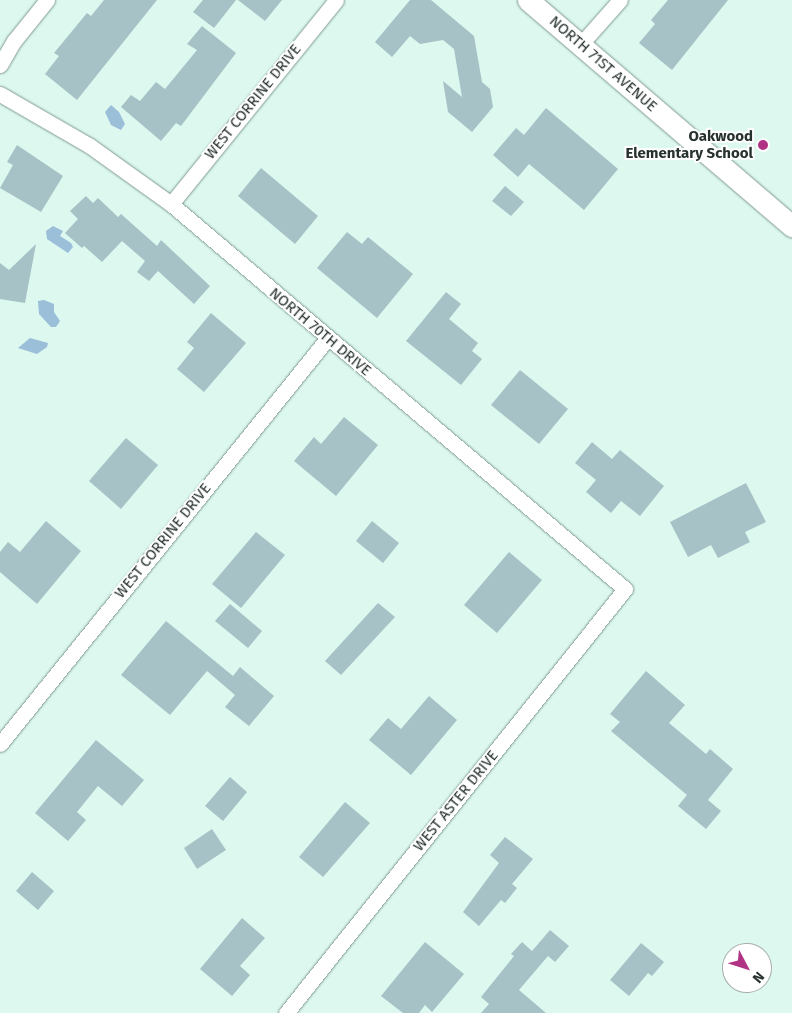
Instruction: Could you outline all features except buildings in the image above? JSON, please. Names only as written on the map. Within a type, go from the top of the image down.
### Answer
[{"type":"street","points":[[0,65],[14,42],[47,0]]},
{"type":"street","name":"WEST CORRINE DRIVE","points":[[170,204],[336,0]]},
{"type":"street","name":"NORTH 71ST AVENUE","points":[[528,0],[792,226]]},
{"type":"street","points":[[580,45],[620,0]]},
{"type":"street","name":"NORTH 70TH DRIVE","points":[[0,94],[90,146],[170,204],[327,339],[626,589]]},
{"type":"street","name":"WEST CORRINE DRIVE","points":[[0,744],[327,339]]},
{"type":"street","name":"WEST ASTER DRIVE","points":[[286,1013],[626,589]]},
{"type":"water","points":[[111,105],[119,112],[125,124],[121,130],[111,125],[105,112]]},
{"type":"water","points":[[53,226],[63,231],[60,236],[71,243],[73,247],[68,253],[47,239],[46,231]]},
{"type":"water","points":[[44,300],[54,304],[54,312],[60,321],[56,327],[51,327],[39,314],[38,301]]},
{"type":"water","points":[[30,338],[48,343],[47,347],[37,354],[18,348]]},
{"type":"place","name":"Oakwood Elementary School","points":[[763,145]]}]
